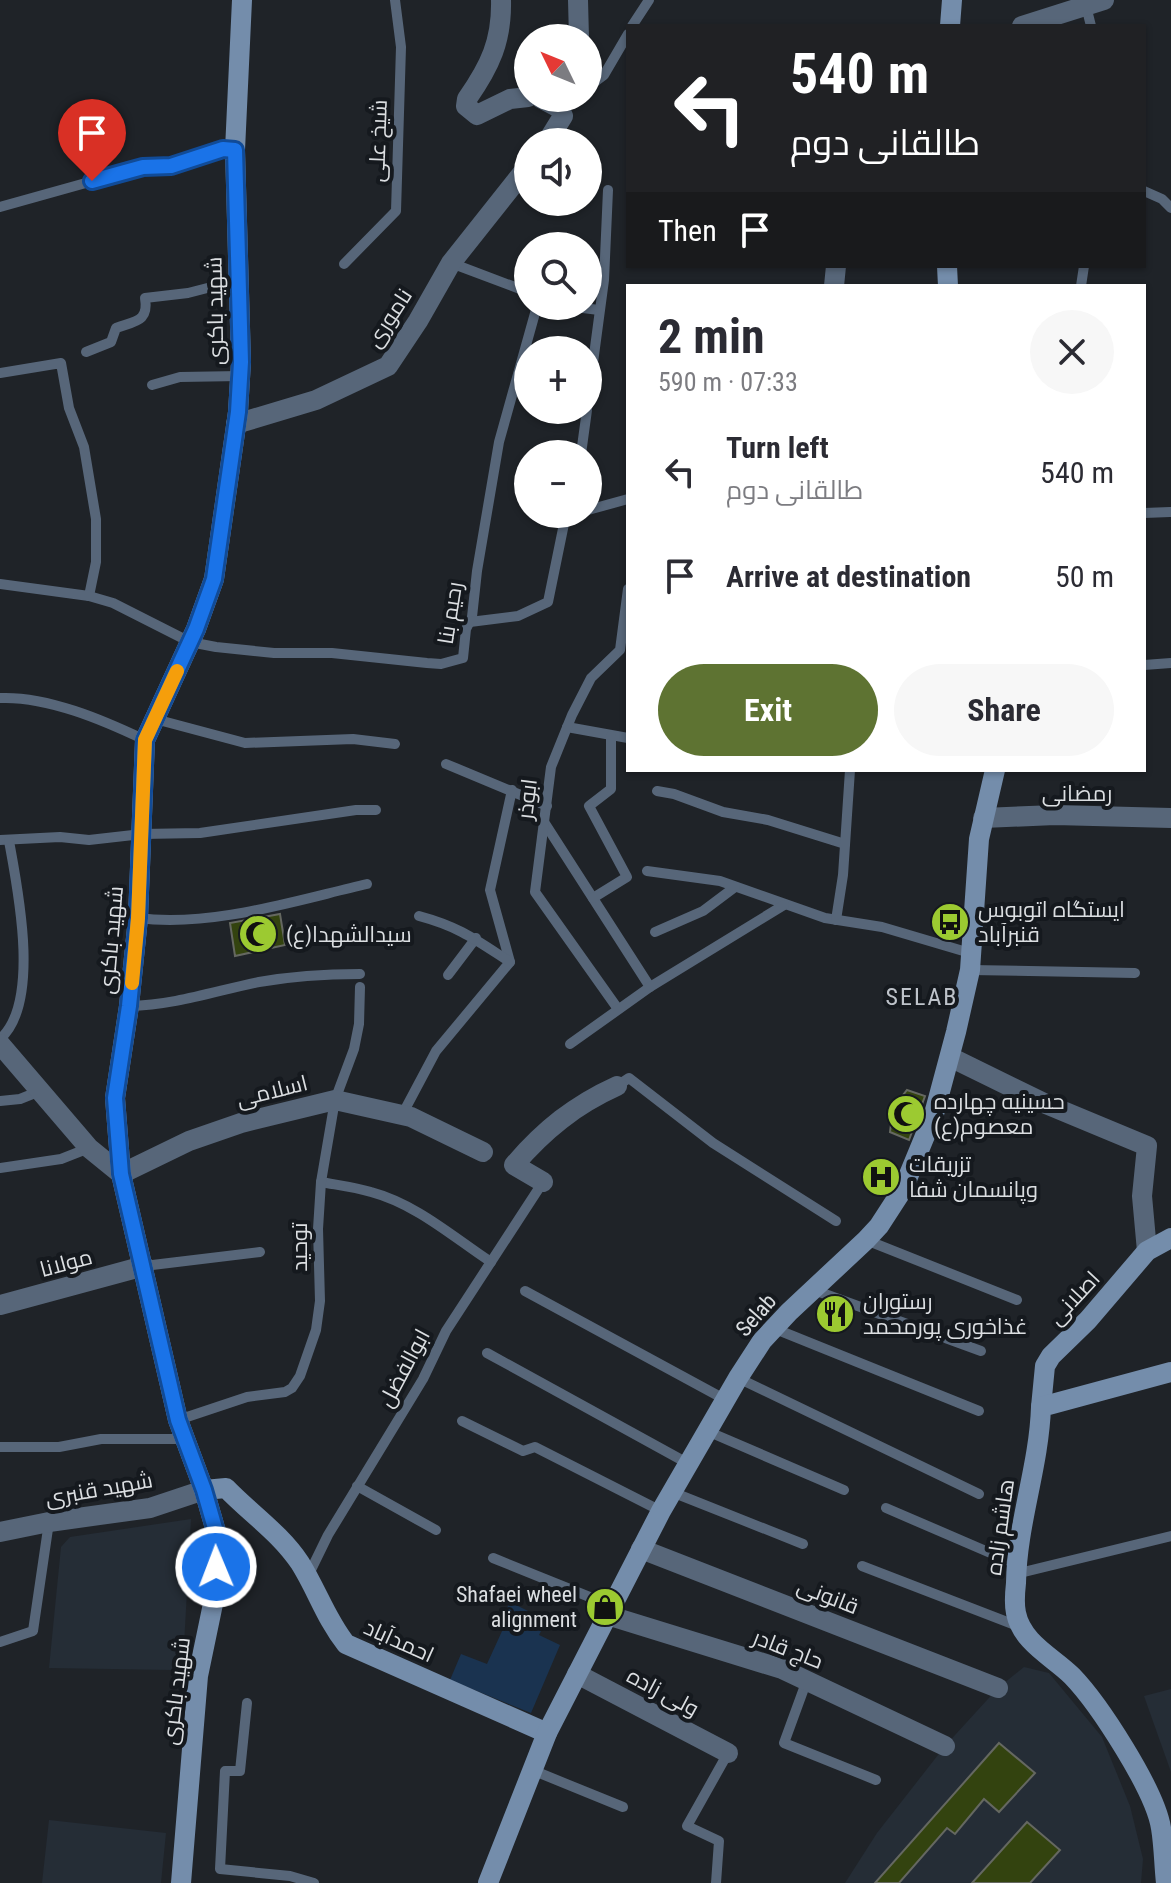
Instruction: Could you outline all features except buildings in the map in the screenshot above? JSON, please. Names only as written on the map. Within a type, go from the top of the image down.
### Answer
[{"type":"street","name":"شهید باکری","points":[[181,1883],[198,1676],[214,1599],[217,1535],[182,1429],[121,1174],[115,1098],[138,918],[145,740],[190,642],[214,579],[236,424],[240,376],[235,150],[242,0]]},
{"type":"street","points":[[501,0],[500,29],[492,61],[467,99],[466,106],[477,115],[514,99]]},
{"type":"street","points":[[578,0],[579,24]]},
{"type":"street","points":[[950,24],[952,0]]},
{"type":"street","points":[[1031,24],[1093,11]]},
{"type":"street","name":"ناموری","points":[[236,424],[316,400],[388,366],[451,263],[514,184]]},
{"type":"street","name":"Selab","points":[[488,1883],[547,1733],[661,1511],[738,1378],[773,1328],[866,1240],[903,1189],[934,1114],[950,1057],[970,961],[979,839],[994,772]]},
{"type":"street","name":"رمضانی","points":[[983,818],[1055,815],[1171,818]]},
{"type":"street","points":[[0,1042],[89,1148],[121,1174]]},
{"type":"street","points":[[950,1057],[1046,1104],[1147,1146],[1142,1196],[1147,1251]]},
{"type":"street","points":[[543,1182],[514,1165],[550,1126],[576,1107],[617,1086]]},
{"type":"street","name":"اسلامی","points":[[121,1174],[189,1141],[241,1123],[335,1100],[402,1115],[483,1152]]},
{"type":"street","name":"اصلانی","points":[[1041,1407],[1045,1366],[1051,1356],[1088,1320],[1147,1251],[1171,1238]]},
{"type":"street","name":"مولانا","points":[[0,1305],[144,1266]]},
{"type":"street","points":[[1041,1407],[1171,1372]]},
{"type":"street","name":"هاشم زاده","points":[[1023,1629],[1016,1615],[1016,1569],[1037,1453],[1041,1407]]},
{"type":"street","name":"احمدآباد","points":[[204,1490],[226,1488],[245,1508],[267,1523],[300,1564],[331,1625],[346,1644],[547,1733]]},
{"type":"street","name":"شهید قنبری","points":[[0,1532],[150,1508],[204,1490]]},
{"type":"street","name":"قانونی","points":[[641,1549],[998,1688]]},
{"type":"street","name":"حاج قادر","points":[[610,1610],[782,1669],[945,1746]]},
{"type":"street","points":[[1023,1629],[1043,1654],[1072,1675],[1113,1732],[1147,1788],[1162,1829],[1166,1883]]},
{"type":"street","name":"ولی زاده","points":[[577,1674],[728,1753]]},
{"type":"lane","name":"شیخ علی","points":[[344,264],[396,211],[401,47],[395,0]]},
{"type":"lane","points":[[633,24],[649,0]]},
{"type":"lane","points":[[602,76],[626,37]]},
{"type":"lane","points":[[0,207],[143,167],[171,166],[223,149],[235,150]]},
{"type":"lane","points":[[602,292],[608,190]]},
{"type":"lane","points":[[1146,192],[1162,199],[1171,208]]},
{"type":"lane","points":[[451,263],[514,287]]},
{"type":"lane","points":[[86,352],[111,342],[116,328],[142,319],[147,310],[145,298],[188,293],[219,285],[239,288]]},
{"type":"lane","name":"رحیم بنا","points":[[190,642],[244,651],[332,653],[441,664],[463,658],[499,442],[533,320]]},
{"type":"lane","points":[[0,373],[61,363],[69,408],[84,447],[96,519],[96,562],[89,596]]},
{"type":"lane","points":[[152,385],[180,377],[240,376]]},
{"type":"lane","points":[[602,506],[626,500]]},
{"type":"lane","points":[[1146,513],[1170,512]]},
{"type":"lane","points":[[470,622],[518,616],[548,602],[565,528]]},
{"type":"lane","points":[[0,584],[89,596],[113,603],[190,642]]},
{"type":"lane","name":"ابوذر","points":[[618,1009],[535,892],[551,767],[591,678],[620,650],[626,604]]},
{"type":"lane","points":[[1146,665],[1171,663]]},
{"type":"lane","points":[[0,698],[32,700],[56,706],[106,722],[145,740]]},
{"type":"lane","points":[[155,719],[245,743],[353,739],[395,744]]},
{"type":"lane","points":[[567,727],[626,738]]},
{"type":"lane","points":[[593,898],[627,877],[589,806],[611,789],[611,736]]},
{"type":"lane","points":[[446,764],[547,806]]},
{"type":"lane","points":[[836,920],[850,772]]},
{"type":"lane","points":[[510,962],[490,890],[512,790]]},
{"type":"lane","points":[[657,791],[723,812],[759,817],[845,844]]},
{"type":"lane","points":[[0,1042],[9,1031],[22,1001],[22,928],[4,840],[60,837],[89,840],[142,834],[200,833],[356,810],[376,810]]},
{"type":"lane","points":[[544,822],[650,987]]},
{"type":"lane","points":[[647,871],[706,878],[836,920],[882,927],[970,961],[1135,973]]},
{"type":"lane","points":[[138,918],[159,921],[222,915],[367,884]]},
{"type":"lane","points":[[655,932],[703,911],[735,887]]},
{"type":"lane","points":[[570,1044],[650,987],[784,905]]},
{"type":"lane","points":[[419,916],[476,938],[510,962]]},
{"type":"lane","points":[[448,975],[476,938]]},
{"type":"lane","points":[[402,1115],[436,1051],[510,962]]},
{"type":"lane","points":[[129,1006],[186,1001],[235,987],[288,978],[360,974]]},
{"type":"lane","name":"توحید","points":[[0,1447],[59,1447],[182,1429],[247,1397],[285,1392],[292,1388],[300,1376],[316,1330],[320,1301],[318,1229],[321,1182],[335,1100],[354,1049],[359,1024],[360,987]]},
{"type":"lane","points":[[617,1086],[629,1078],[713,1143],[836,1221]]},
{"type":"lane","points":[[0,1101],[20,1099],[40,1091]]},
{"type":"lane","points":[[0,1168],[61,1159],[89,1148]]},
{"type":"lane","points":[[321,1182],[388,1198],[452,1233],[491,1262]]},
{"type":"lane","name":"ابوالفضل","points":[[307,1577],[357,1486],[423,1379],[446,1331],[543,1182]]},
{"type":"lane","points":[[866,1240],[1017,1300]]},
{"type":"lane","points":[[144,1266],[260,1252]]},
{"type":"lane","points":[[813,1290],[981,1351]]},
{"type":"lane","points":[[525,1291],[726,1400]]},
{"type":"lane","points":[[773,1328],[979,1411]]},
{"type":"lane","points":[[487,1353],[689,1464]]},
{"type":"lane","points":[[738,1378],[979,1494]]},
{"type":"lane","points":[[462,1421],[523,1451],[535,1447],[661,1511]]},
{"type":"lane","points":[[707,1431],[844,1490]]},
{"type":"lane","points":[[357,1486],[436,1530]]},
{"type":"lane","points":[[672,1492],[803,1544]]},
{"type":"lane","points":[[886,1508],[1016,1569],[1171,1536]]},
{"type":"lane","points":[[0,1642],[33,1631],[49,1522]]},
{"type":"lane","points":[[493,1558],[610,1610]]},
{"type":"lane","points":[[862,1566],[1023,1629]]},
{"type":"lane","points":[[807,1680],[784,1743],[876,1780]]},
{"type":"lane","points":[[247,1703],[240,1771],[225,1771],[220,1869],[240,1877],[290,1876],[314,1883]]},
{"type":"lane","points":[[716,1883],[719,1841],[687,1826],[728,1753]]},
{"type":"lane","points":[[532,1770],[623,1807]]},
{"type":"shaded area","points":[[191,1519],[183,1663],[173,1670],[49,1668],[61,1547],[70,1537]]},
{"type":"shaded area","points":[[510,1602],[536,1615],[532,1623],[542,1629],[539,1635],[560,1645],[531,1713],[450,1680],[461,1654],[487,1664],[503,1629],[498,1626]]},
{"type":"shaded area","points":[[1024,1667],[1049,1673],[1102,1737],[1130,1806],[1143,1859],[1141,1883],[845,1883],[877,1833],[945,1746],[998,1688]]},
{"type":"shaded area","points":[[1171,1689],[1171,1772],[1144,1696]]},
{"type":"shaded area","points":[[49,1820],[166,1833],[161,1883],[42,1883]]},
{"type":"slow traffic","points":[[132,983],[138,918],[145,740],[177,671]]},
{"type":"place","name":"ایستگاه اتوبوس قنبرآباد","points":[[950,922]]},
{"type":"place","name":"سیدالشهدا(ع)","points":[[258,934]]},
{"type":"place","name":"حسینیه چهارده معصوم(ع)","points":[[906,1114]]},
{"type":"place","name":"تزریقات وپانسمان شفا","points":[[881,1177]]},
{"type":"place","name":"رستوران غذاخوری پورمحمد","points":[[835,1314]]},
{"type":"place","name":"Shafaei wheel alignment","points":[[605,1607]]},
{"type":"district","name":"SELAB","points":[[922,997]]},
{"type":"route","points":[[92,181],[143,167],[171,166],[223,149],[235,150],[241,362],[238,412],[214,579],[196,629],[145,740],[138,918],[115,1098],[121,1174],[178,1420],[217,1535],[216,1567]]}]
